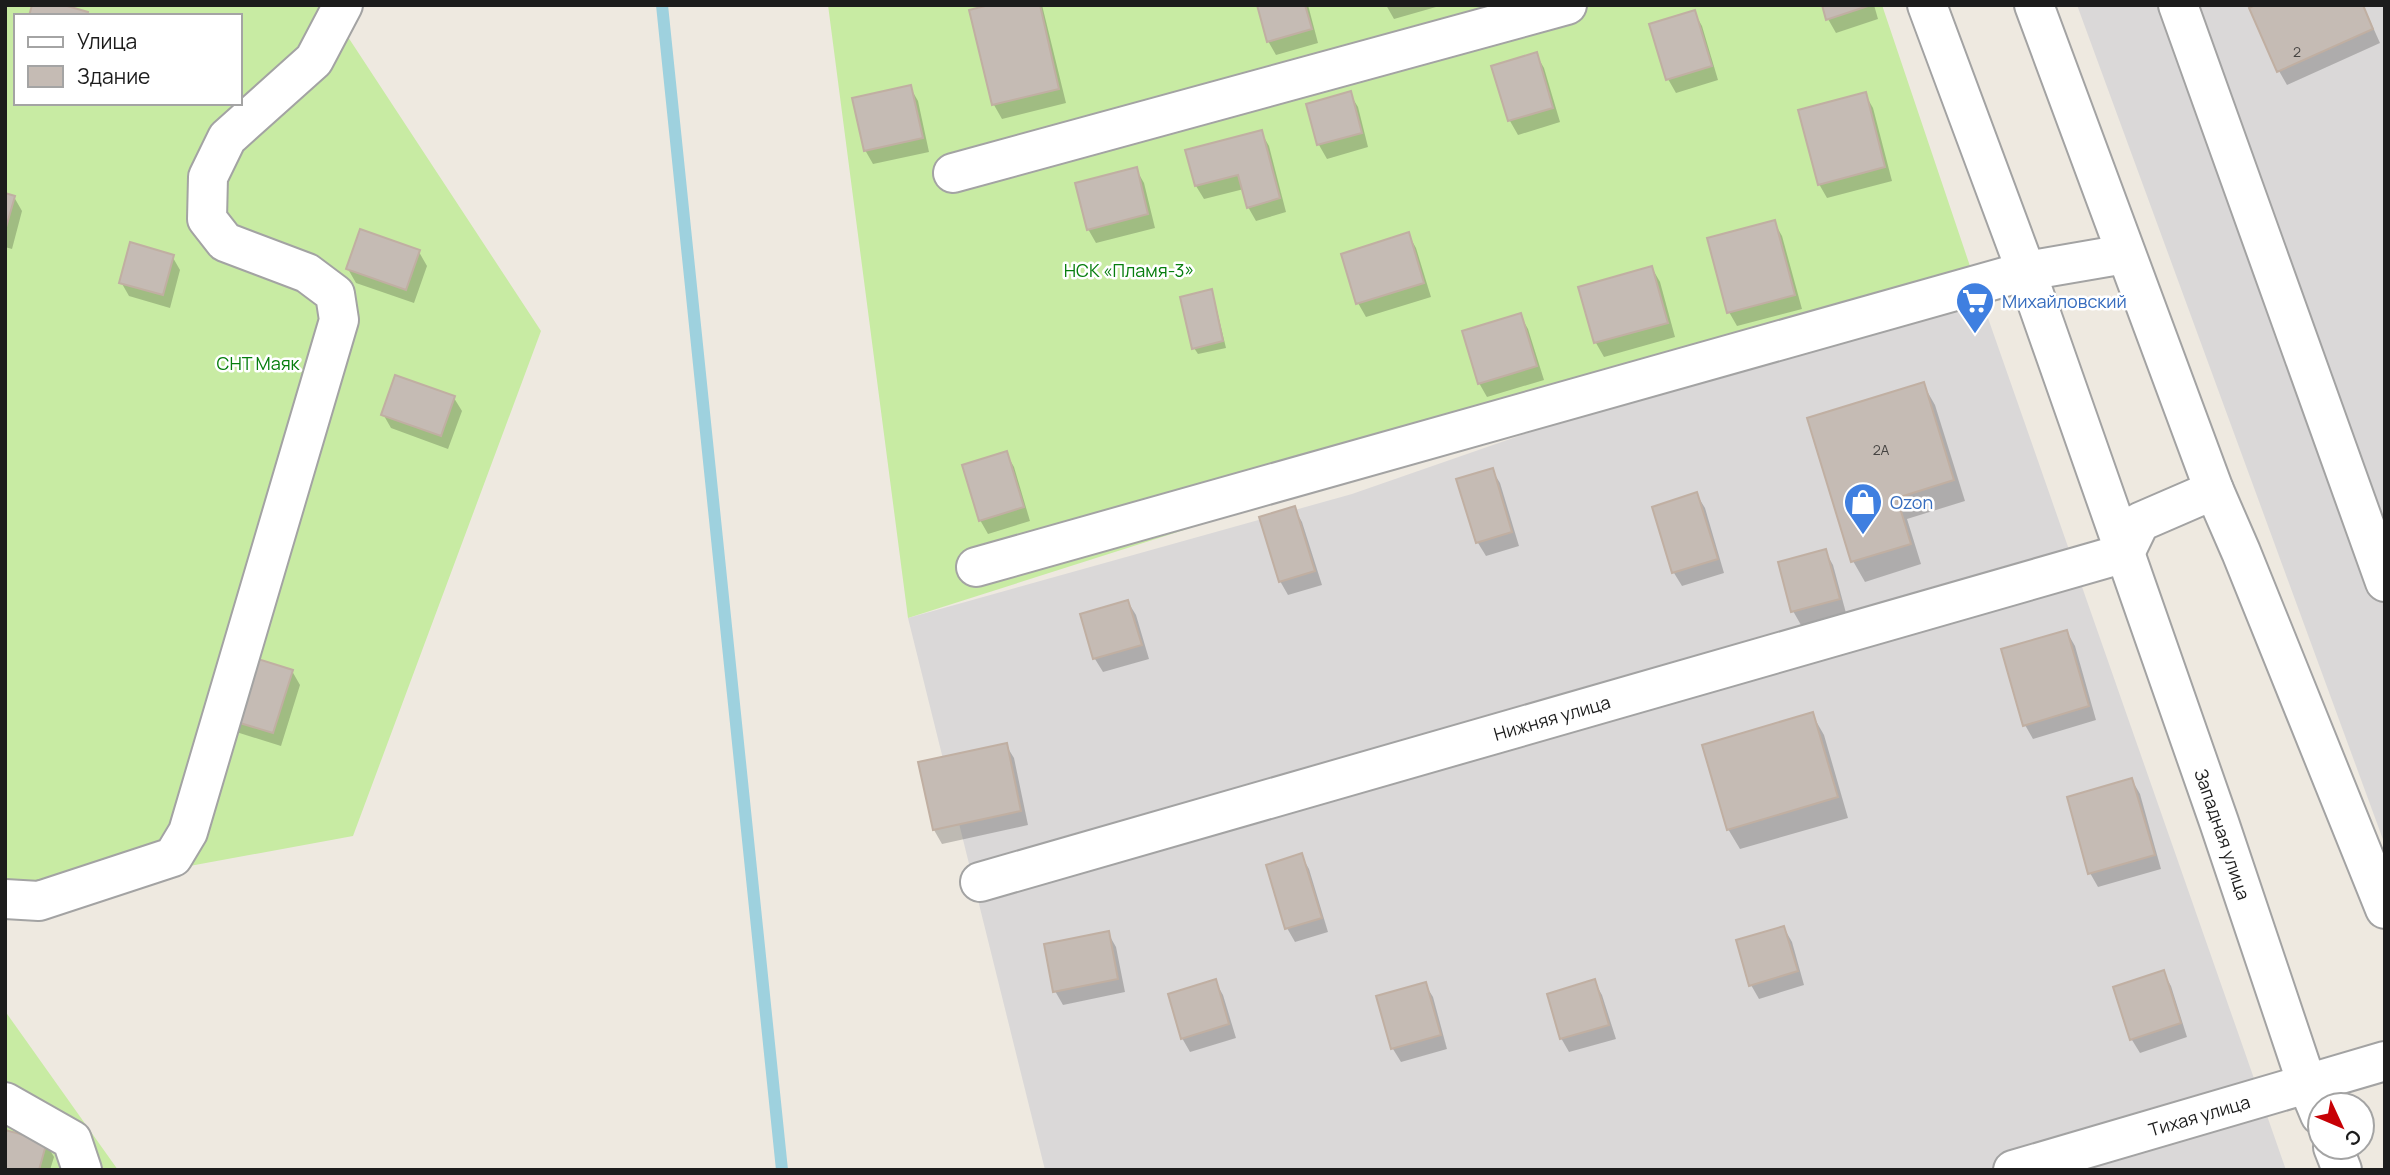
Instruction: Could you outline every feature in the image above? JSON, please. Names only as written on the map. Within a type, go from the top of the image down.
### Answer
[{"type":"street","points":[[5,900],[39,901],[173,857],[188,832],[339,320],[335,294],[307,273],[225,242],[207,219],[208,177],[227,138],[314,60],[344,5]]},
{"type":"street","points":[[953,173],[1567,5]]},
{"type":"street","name":"Западная улица","points":[[1927,5],[2026,271],[2311,1091]]},
{"type":"street","points":[[2034,5],[2214,490],[2385,909]]},
{"type":"street","points":[[2178,5],[2371,500],[2385,582]]},
{"type":"street","points":[[976,567],[2026,271],[2125,254]]},
{"type":"street","points":[[2125,553],[2140,522],[2214,490]]},
{"type":"street","name":"Нижняя улица","points":[[980,882],[2125,553]]},
{"type":"street","name":"Тихая улица","points":[[2330,1091],[2385,1061]]},
{"type":"street","points":[[5,1102],[72,1140],[82,1170]]},
{"type":"street","name":"Тихая улица","points":[[2013,1170],[2306,1102]]},
{"type":"shaded area","points":[[2077,5],[2385,5],[2385,845]]},
{"type":"shaded area","points":[[1974,278],[2286,1170],[1045,1170],[908,618],[1352,494]]},
{"type":"green space","name":"СНТ Маяк","points":[[5,5],[327,5],[541,331],[353,836],[5,900]]},
{"type":"green space","name":"НСК «Пламя-3»","points":[[828,5],[1882,5],[1974,278],[908,618]]},
{"type":"green space","points":[[5,1011],[118,1170],[5,1170]]},
{"type":"building","points":[[32,5],[64,5],[88,12],[88,14],[30,14]]},
{"type":"building","points":[[989,5],[1040,5],[1059,89],[992,105],[969,10]]},
{"type":"building","points":[[1257,5],[1305,5],[1312,29],[1267,42]]},
{"type":"building","points":[[1822,5],[1871,5],[1826,20]]},
{"type":"building","points":[[2255,5],[2363,5],[2373,29],[2277,72],[2249,8]]},
{"type":"building","points":[[1695,10],[1712,66],[1666,80],[1649,24]]},
{"type":"building","points":[[1537,52],[1553,108],[1508,121],[1491,66]]},
{"type":"building","points":[[911,85],[923,138],[864,151],[852,98]]},
{"type":"building","points":[[1351,91],[1362,133],[1317,145],[1306,104]]},
{"type":"building","points":[[1866,92],[1885,167],[1818,185],[1798,110]]},
{"type":"building","points":[[1262,130],[1280,198],[1247,208],[1238,175],[1195,186],[1185,150]]},
{"type":"building","points":[[1137,167],[1148,214],[1087,230],[1075,183]]},
{"type":"building","points":[[5,193],[15,196],[5,231]]},
{"type":"building","points":[[1775,220],[1795,295],[1727,313],[1707,238]]},
{"type":"building","points":[[360,229],[420,250],[406,290],[346,269]]},
{"type":"building","points":[[1409,232],[1424,283],[1356,304],[1341,254]]},
{"type":"building","points":[[130,242],[174,255],[163,295],[119,283]]},
{"type":"building","points":[[1652,266],[1668,323],[1594,343],[1578,287]]},
{"type":"building","points":[[1212,289],[1223,341],[1192,349],[1180,297]]},
{"type":"building","points":[[1521,313],[1537,366],[1478,384],[1462,331]]},
{"type":"building","points":[[395,375],[455,396],[441,436],[381,415]]},
{"type":"building","points":[[1924,382],[1954,480],[1897,498],[1911,544],[1851,562],[1807,418]]},
{"type":"building","points":[[1007,451],[1024,507],[979,521],[962,465]]},
{"type":"building","points":[[1493,468],[1512,532],[1476,543],[1456,479]]},
{"type":"building","points":[[1697,492],[1718,559],[1672,573],[1652,507]]},
{"type":"building","points":[[1295,506],[1315,571],[1279,582],[1259,517]]},
{"type":"building","points":[[1826,549],[1840,599],[1791,612],[1778,562]]},
{"type":"building","points":[[1128,600],[1142,645],[1093,659],[1080,614]]},
{"type":"building","points":[[2067,630],[2089,706],[2023,726],[2001,649]]},
{"type":"building","points":[[239,653],[293,670],[273,733],[220,717]]},
{"type":"building","points":[[1813,712],[1838,797],[1727,830],[1702,745]]},
{"type":"building","points":[[1007,743],[1021,811],[933,830],[918,762]]},
{"type":"building","points":[[2132,778],[2155,855],[2088,874],[2067,797]]},
{"type":"building","points":[[1302,853],[1322,918],[1285,929],[1266,865]]},
{"type":"building","points":[[1784,926],[1798,971],[1749,986],[1736,940]]},
{"type":"building","points":[[1109,931],[1118,979],[1053,992],[1044,944]]},
{"type":"building","points":[[2164,970],[2181,1023],[2130,1040],[2113,987]]},
{"type":"building","points":[[1216,979],[1229,1024],[1181,1039],[1168,994]]},
{"type":"building","points":[[1595,979],[1609,1025],[1560,1039],[1547,994]]},
{"type":"building","points":[[1426,982],[1441,1035],[1391,1049],[1376,996]]},
{"type":"building","points":[[5,1130],[47,1141],[39,1170],[5,1170]]},
{"type":"waterway","points":[[662,5],[782,1170]]},
{"type":"place","name":"Михайловский","points":[[1975,335]]},
{"type":"place","name":"Ozon","points":[[1863,536]]}]
